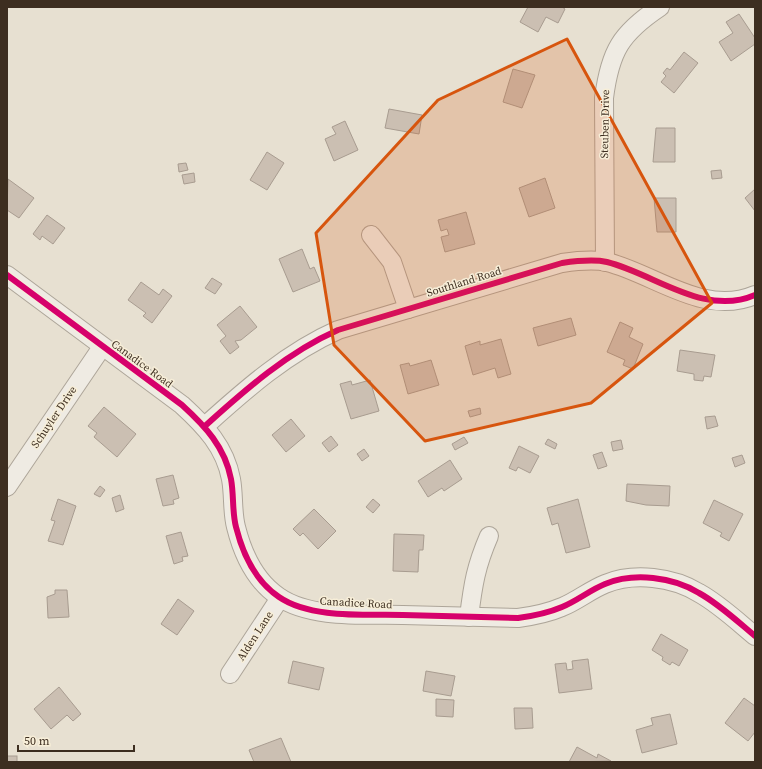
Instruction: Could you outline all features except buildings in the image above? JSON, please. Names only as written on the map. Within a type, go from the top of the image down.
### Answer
[{"type":"street","name":"Steuben Drive","points":[[605,262],[604,98],[607,73],[621,41],[635,25],[660,7]]},
{"type":"street","points":[[371,235],[392,262],[408,310]]},
{"type":"street","name":"Southland Road","points":[[205,426],[292,354],[314,340],[338,330],[562,263],[582,261],[605,262],[623,267],[695,297],[714,301],[732,301],[755,295]]},
{"type":"street","name":"Canadice Road","points":[[7,275],[182,406],[205,426],[216,441],[226,462],[231,480],[235,525],[248,563],[259,579],[280,598],[296,606],[330,612],[518,618],[542,615],[563,607],[605,584],[634,577],[656,579],[682,585],[699,593],[755,636]]},
{"type":"street","name":"Schuyler Drive","points":[[7,487],[102,347]]},
{"type":"street","points":[[469,617],[474,578],[479,559],[489,536]]},
{"type":"street","name":"Alden Lane","points":[[230,674],[280,598]]},
{"type":"highlighted area","points":[[567,39],[712,303],[591,403],[425,441],[334,345],[316,233],[438,100]]},
{"type":"cycle path","points":[[205,426],[268,372],[302,349],[338,330],[562,263],[590,260],[607,262],[680,291],[717,301],[736,300],[755,295]]},
{"type":"cycle path","points":[[7,275],[182,405],[206,429],[219,447],[228,467],[232,485],[235,521],[246,557],[263,583],[279,597],[292,604],[307,609],[339,614],[518,618],[540,614],[568,605],[599,586],[616,580],[641,577],[677,583],[699,593],[721,607],[755,636]]}]
